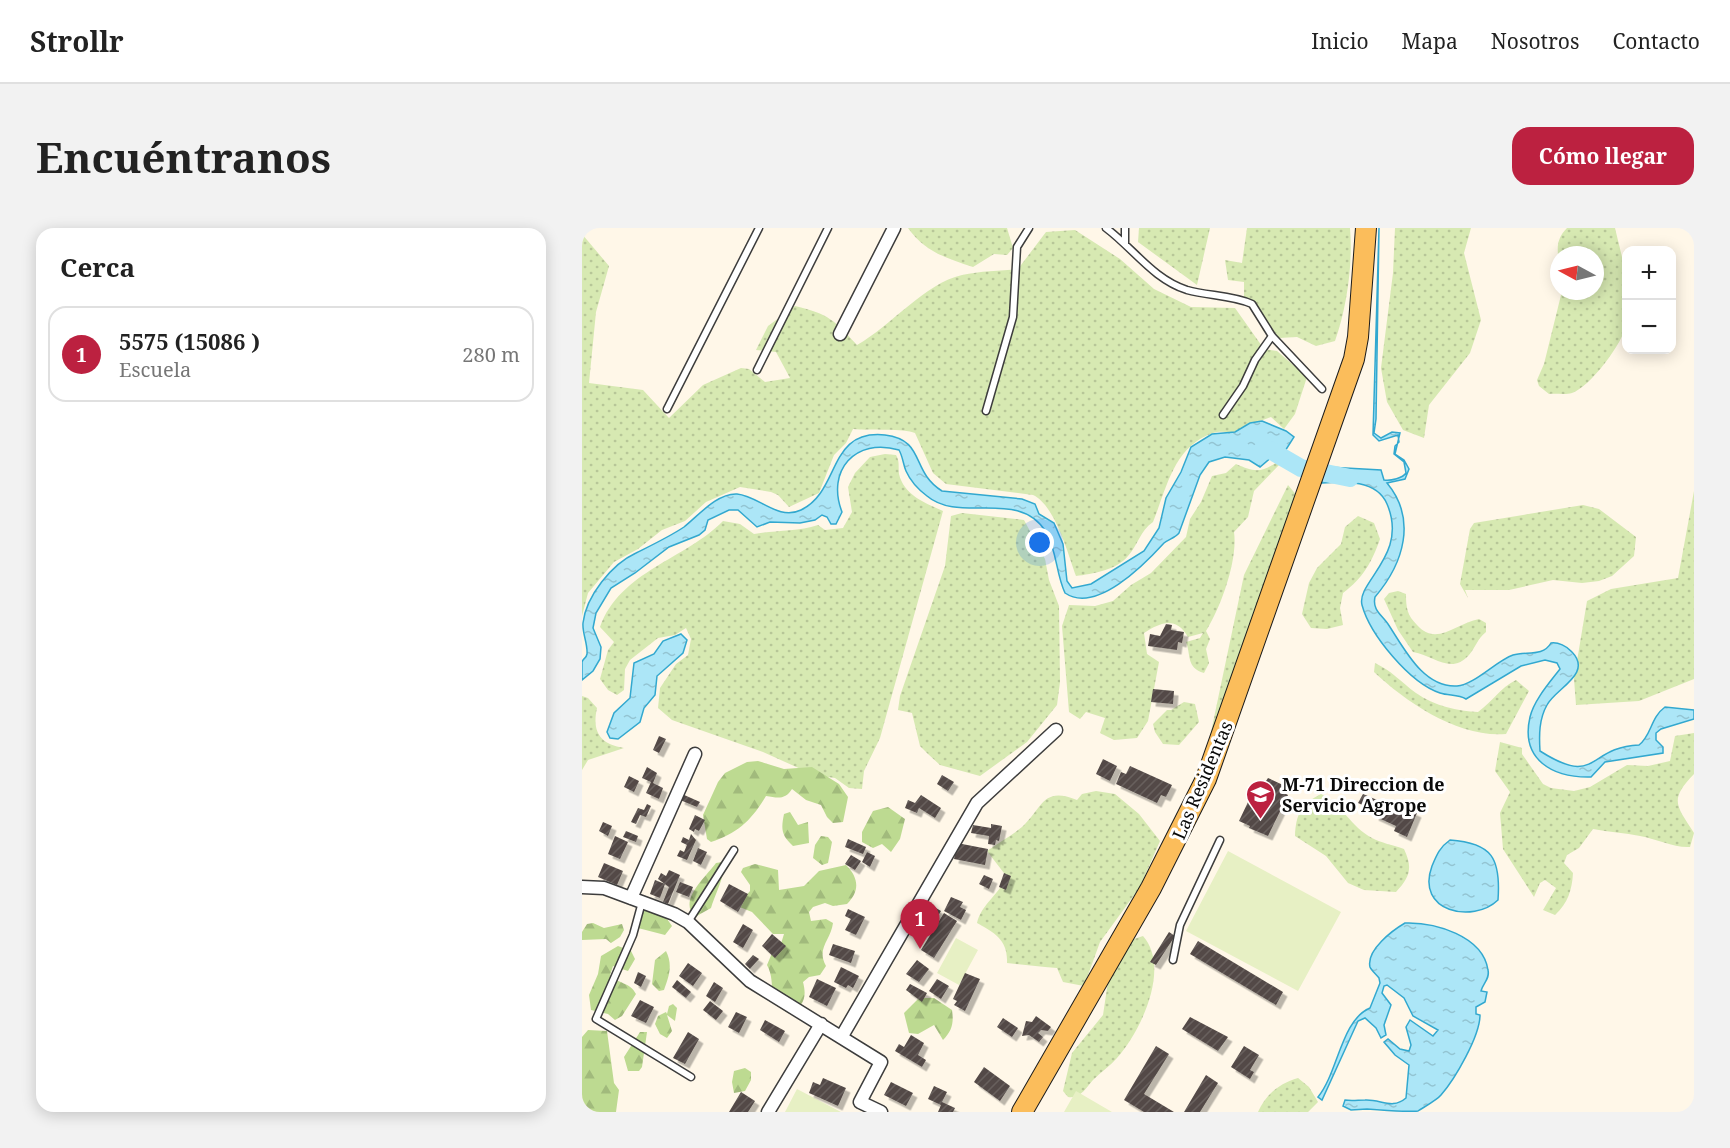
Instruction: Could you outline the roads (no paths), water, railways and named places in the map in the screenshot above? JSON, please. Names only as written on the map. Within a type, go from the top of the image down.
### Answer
[{"type":"main road","name":"Las Residentas","points":[[1022,1112],[1180,834],[1224,733],[1354,359],[1358,337],[1366,228]]},
{"type":"street","points":[[840,334],[894,228]]},
{"type":"street","points":[[842,1036],[977,803],[1056,730]]},
{"type":"street","points":[[636,900],[695,754]]},
{"type":"street","points":[[582,887],[603,888],[688,922],[750,981],[881,1062],[860,1102],[881,1112]]},
{"type":"street","points":[[768,1112],[821,1024]]},
{"type":"lane","points":[[667,410],[759,228]]},
{"type":"lane","points":[[757,370],[828,228]]},
{"type":"lane","points":[[986,411],[1013,317],[1017,247],[1029,228]]},
{"type":"lane","points":[[1106,228],[1150,270],[1172,283],[1186,290],[1252,303],[1272,336],[1322,389]]},
{"type":"lane","points":[[1125,228],[1125,244]]},
{"type":"lane","points":[[1223,415],[1243,387],[1255,360],[1272,336]]},
{"type":"lane","points":[[1173,960],[1180,925],[1220,840]]},
{"type":"lane","points":[[688,922],[734,850]]},
{"type":"lane","points":[[636,900],[633,935],[596,1019],[691,1077]]},
{"type":"water","points":[[1379,228],[1374,433],[1381,438],[1392,432],[1400,433],[1399,439],[1398,435],[1379,441],[1373,435]]},
{"type":"water","points":[[1262,421],[1294,437],[1280,459],[1273,456],[1260,467],[1249,460],[1225,457],[1209,462],[1200,475],[1179,533],[1164,543],[1119,584],[1091,597],[1077,598],[1065,593],[1050,539],[1034,519],[1021,512],[1005,509],[940,504],[927,496],[912,481],[899,450],[883,447],[869,448],[857,453],[841,471],[838,497],[842,512],[836,524],[831,524],[827,517],[822,515],[815,520],[800,523],[770,522],[757,527],[738,510],[729,510],[708,520],[705,530],[699,535],[669,547],[611,588],[596,613],[593,628],[601,647],[600,659],[593,671],[582,680],[582,662],[587,654],[583,627],[585,613],[595,592],[618,565],[678,531],[722,497],[737,494],[784,512],[793,513],[801,510],[814,501],[823,489],[843,451],[853,442],[866,436],[885,435],[907,443],[925,475],[942,491],[1022,499],[1035,504],[1039,514],[1054,523],[1063,544],[1067,581],[1072,588],[1091,584],[1144,551],[1159,528],[1166,498],[1181,472],[1191,447],[1212,434],[1235,432],[1250,423]]},
{"type":"water","points":[[1398,443],[1395,454],[1404,460],[1409,469],[1405,479],[1387,483],[1402,511],[1403,541],[1393,570],[1374,602],[1378,612],[1416,665],[1434,681],[1445,685],[1464,685],[1513,655],[1539,652],[1551,643],[1559,644],[1572,652],[1578,667],[1576,674],[1544,710],[1540,727],[1540,751],[1573,766],[1583,766],[1622,747],[1639,745],[1656,716],[1665,707],[1694,710],[1694,719],[1661,729],[1656,733],[1656,740],[1663,747],[1663,753],[1605,762],[1591,777],[1564,774],[1542,764],[1530,745],[1528,732],[1530,717],[1535,704],[1560,669],[1557,663],[1545,660],[1521,666],[1466,699],[1428,688],[1404,669],[1373,630],[1362,605],[1362,596],[1366,587],[1387,552],[1392,538],[1392,522],[1387,504],[1376,490],[1368,486],[1350,482],[1322,483],[1328,467],[1381,470],[1384,480],[1393,480],[1402,476],[1406,473],[1404,462],[1394,454]]},
{"type":"water","points":[[681,634],[687,640],[683,653],[657,676],[655,695],[644,708],[640,722],[618,739],[610,738],[607,732],[614,713],[630,698],[634,663],[654,654],[663,641]]},
{"type":"water","points":[[1450,840],[1476,845],[1491,855],[1498,873],[1498,900],[1475,911],[1462,912],[1449,909],[1439,903],[1432,894],[1429,882],[1432,866],[1439,851]]},
{"type":"water","points":[[1405,923],[1430,925],[1456,933],[1477,948],[1484,958],[1488,973],[1481,991],[1487,992],[1485,1002],[1476,1007],[1476,1014],[1480,1015],[1479,1024],[1471,1045],[1453,1079],[1441,1095],[1418,1111],[1351,1110],[1343,1106],[1345,1100],[1371,1100],[1391,1104],[1406,1098],[1409,1065],[1395,1055],[1384,1042],[1388,1039],[1400,1049],[1409,1051],[1411,1045],[1406,1027],[1410,1020],[1433,1036],[1438,1030],[1413,1016],[1404,998],[1387,985],[1384,986],[1382,993],[1391,1005],[1384,1025],[1386,1035],[1381,1038],[1376,1028],[1365,1018],[1358,1021],[1322,1100],[1318,1097],[1325,1087],[1346,1035],[1360,1014],[1370,1008],[1380,983],[1379,978],[1370,967],[1372,954],[1376,947]]},
{"type":"waterway","points":[[1261,451],[1270,450],[1301,468],[1350,478]]},
{"type":"place","name":"M-71 Direccion de Servicio Agrope","points":[[1261,820]]},
{"type":"place","name":"5575 (15086 )","points":[[920,949]]}]
